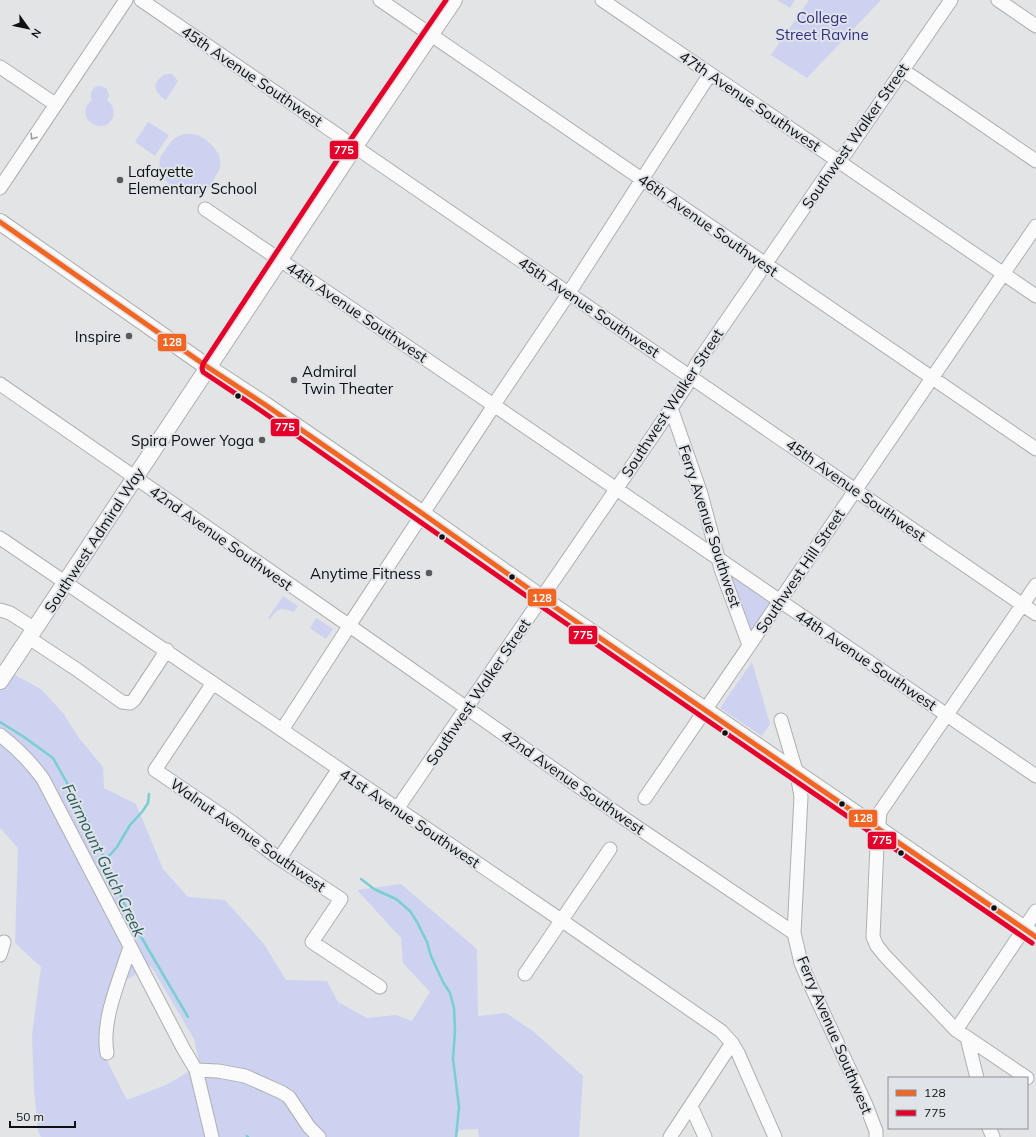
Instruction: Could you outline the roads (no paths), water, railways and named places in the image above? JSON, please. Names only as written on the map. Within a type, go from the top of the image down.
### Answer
[{"type":"main road","name":"Southwest Admiral Way","points":[[0,681],[281,260],[355,146],[454,0]]},
{"type":"main road","points":[[0,222],[208,368],[264,404],[542,598],[1030,933]]},
{"type":"street","points":[[0,188],[126,0]]},
{"type":"street","name":"45th Avenue Southwest","points":[[141,0],[856,489],[1036,614]]},
{"type":"street","name":"46th Avenue Southwest","points":[[380,0],[765,265],[1036,449]]},
{"type":"street","name":"47th Avenue Southwest","points":[[602,0],[1036,296]]},
{"type":"street","name":"Southwest Walker Street","points":[[397,810],[671,408],[696,365],[832,167],[845,154],[951,0]]},
{"type":"street","points":[[998,0],[1036,26]]},
{"type":"street","points":[[0,67],[55,104]]},
{"type":"street","points":[[903,70],[1036,161]]},
{"type":"street","points":[[282,730],[710,74]]},
{"type":"street","name":"44th Avenue Southwest","points":[[205,209],[1036,776]]},
{"type":"street","name":"Southwest Hill Street","points":[[645,798],[1036,226]]},
{"type":"street","name":"42nd Avenue Southwest","points":[[0,384],[628,821],[794,933]]},
{"type":"street","name":"Ferry Avenue Southwest","points":[[671,408],[701,494],[721,569],[749,645]]},
{"type":"street","name":"41st Avenue Southwest","points":[[0,538],[166,650],[338,770],[561,920],[721,1031],[732,1043],[738,1053],[775,1137]]},
{"type":"street","points":[[1026,1077],[956,1030],[886,957],[877,946],[873,937],[874,892],[880,812],[1036,585]]},
{"type":"street","points":[[0,610],[10,613],[32,634],[76,669],[122,702],[130,702],[134,700],[166,650]]},
{"type":"street","name":"Walnut Avenue Southwest","points":[[213,683],[156,770],[233,823],[251,838],[341,899],[312,942],[380,987]]},
{"type":"street","name":"Ferry Avenue Southwest","points":[[781,720],[797,774],[800,802],[794,933],[801,962],[866,1105],[876,1131],[876,1137]]},
{"type":"street","points":[[0,735],[17,748],[31,762],[43,779],[196,1070],[212,1137]]},
{"type":"street","points":[[280,858],[338,770]]},
{"type":"street","points":[[525,974],[610,849]]},
{"type":"street","points":[[956,1030],[1030,933],[1036,911]]},
{"type":"street","points":[[0,955],[4,942]]},
{"type":"street","points":[[107,1053],[105,1042],[108,1015],[130,947]]},
{"type":"street","points":[[967,1038],[977,1077]]},
{"type":"street","points":[[670,1137],[732,1043]]},
{"type":"street","points":[[196,1070],[218,1071],[245,1076],[281,1092],[289,1097],[309,1127],[319,1137]]},
{"type":"street","points":[[691,1106],[705,1137]]},
{"type":"waterway","name":"Fairmount Gulch Creek","points":[[0,722],[53,758],[84,813],[133,923],[188,1017]]},
{"type":"waterway","points":[[104,857],[110,855],[117,847],[130,825],[148,803],[149,794]]},
{"type":"waterway","points":[[361,879],[374,889],[396,899],[410,911],[427,942],[431,956],[443,982],[450,993],[454,1008],[455,1030],[453,1059],[459,1107],[456,1137]]},
{"type":"place","name":"Lafayette Elementary School","points":[[120,180]]},
{"type":"place","name":"Inspire","points":[[129,336]]},
{"type":"place","name":"Admiral Twin Theater","points":[[294,380]]},
{"type":"place","name":"Spira Power Yoga","points":[[262,440]]},
{"type":"place","name":"Anytime Fitness","points":[[429,573]]},
{"type":"park label","name":"College Street Ravine","points":[[822,26]]}]
